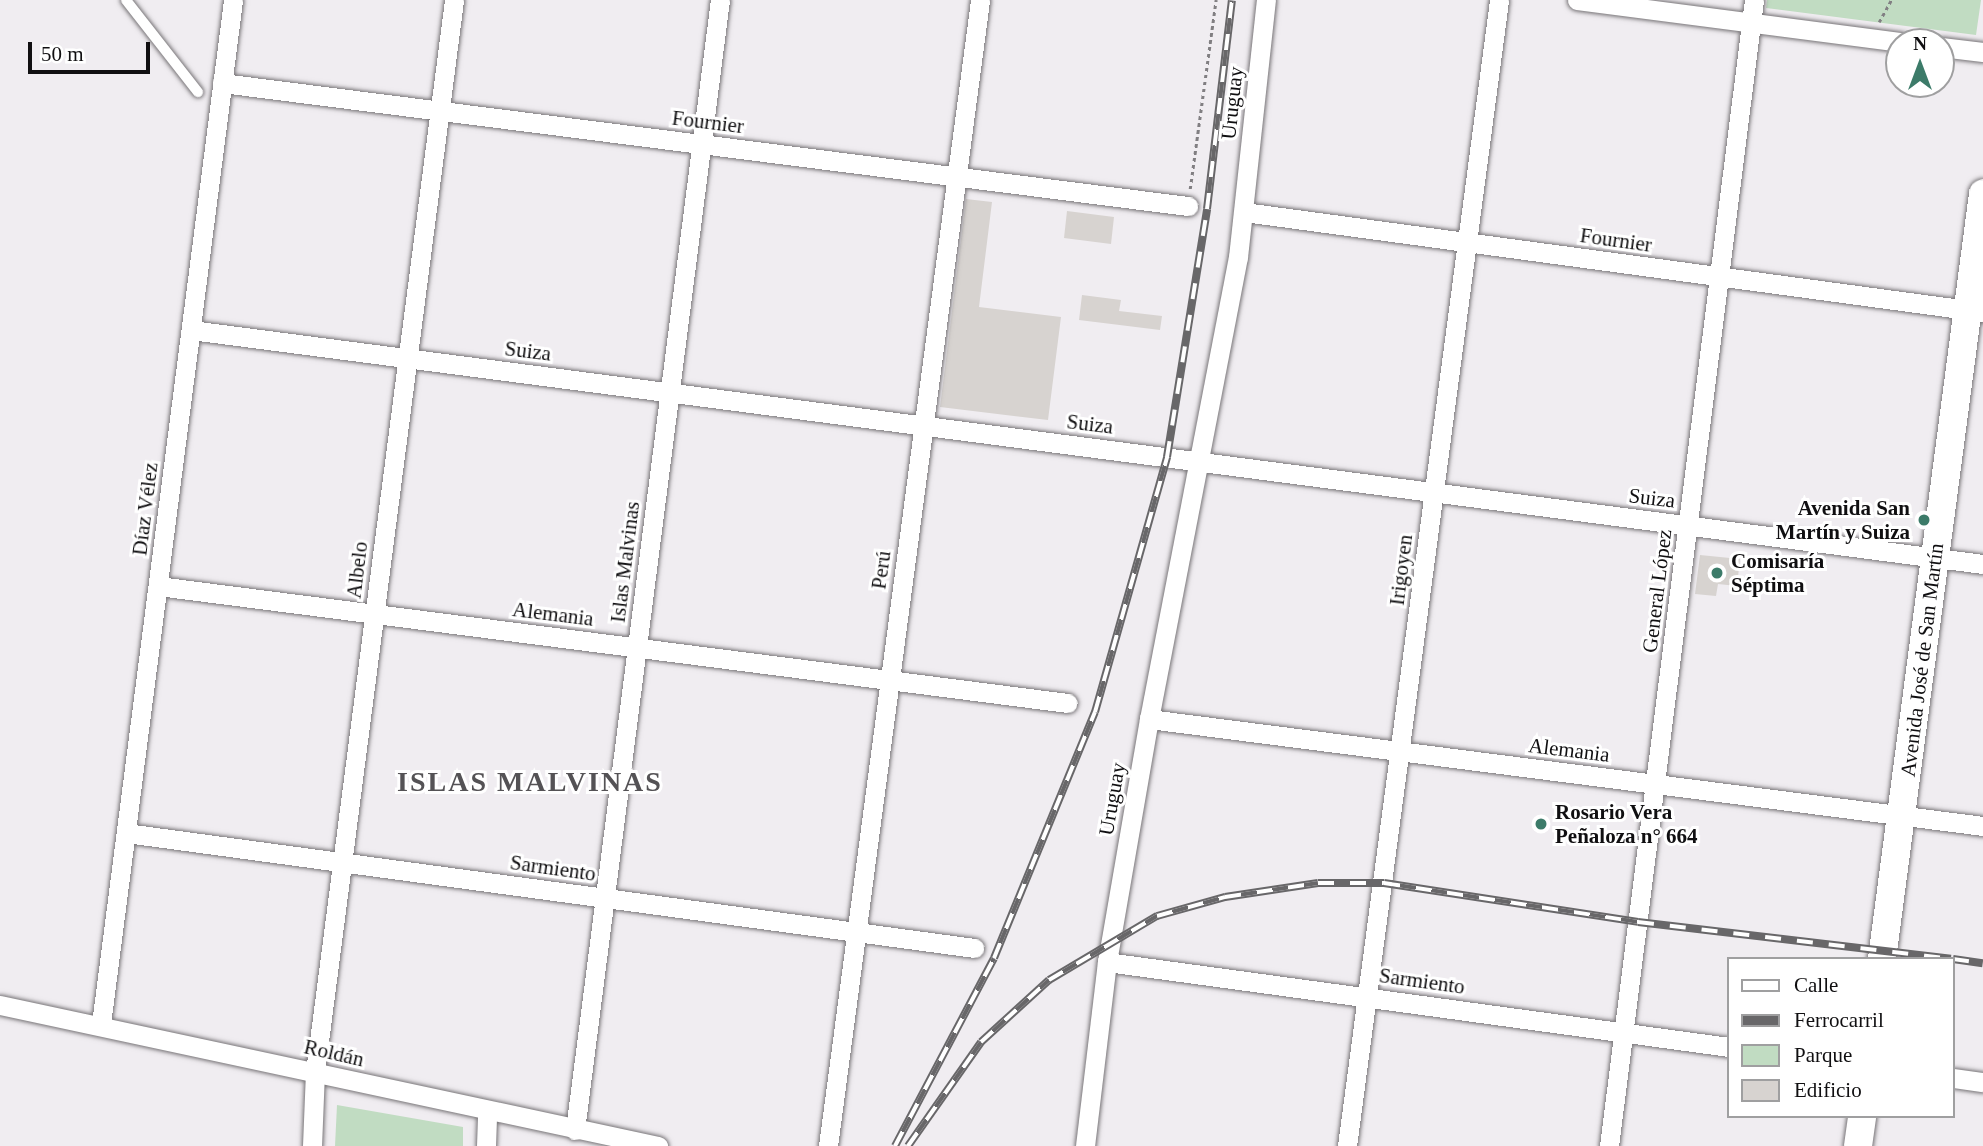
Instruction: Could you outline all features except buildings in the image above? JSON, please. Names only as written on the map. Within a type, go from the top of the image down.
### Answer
[{"type":"main road","name":"Avenida José de San Martín","points":[[1882,957],[1935,558],[1975,311],[1983,194]]},
{"type":"main road","points":[[1858,1146],[1862,1118]]},
{"type":"street","name":"Díaz Vélez","points":[[101,1024],[233,0]]},
{"type":"street","name":"Albelo","points":[[312,1146],[315,1072],[454,0]]},
{"type":"street","name":"Islas Malvinas","points":[[575,1129],[720,0]]},
{"type":"street","name":"Perú","points":[[828,1146],[980,0]]},
{"type":"street","name":"Uruguay","points":[[1084,1146],[1107,962],[1149,719],[1244,212],[1266,0]]},
{"type":"street","name":"Irigoyen","points":[[1347,1146],[1499,0]]},
{"type":"street","points":[[1577,0],[1885,40]]},
{"type":"street","name":"General López","points":[[1609,1146],[1754,0]]},
{"type":"street","points":[[1955,49],[1983,52]]},
{"type":"street","name":"Fournier","points":[[222,83],[1188,206]]},
{"type":"street","name":"Fournier","points":[[1244,212],[1975,311]]},
{"type":"street","name":"Suiza","points":[[191,330],[1983,564]]},
{"type":"street","name":"Alemania","points":[[158,586],[1068,703]]},
{"type":"street","name":"Alemania","points":[[1149,719],[1983,826]]},
{"type":"street","name":"Sarmiento","points":[[126,833],[974,948]]},
{"type":"street","name":"Sarmiento","points":[[1107,962],[1728,1047]]},
{"type":"street","name":"Roldán","points":[[0,1005],[101,1024],[658,1146]]},
{"type":"street","points":[[1955,1078],[1983,1082]]},
{"type":"street","points":[[486,1146],[487,1110]]},
{"type":"lane","points":[[126,0],[198,92]]},
{"type":"path","points":[[1188,206],[1216,0]]},
{"type":"path","points":[[1872,38],[1891,0]]},
{"type":"green space","points":[[1767,0],[1981,0],[1976,35],[1955,32],[1955,28],[1922,28],[1766,8]]},
{"type":"green space","points":[[337,1105],[463,1127],[463,1146],[335,1146]]},
{"type":"railway","points":[[895,1146],[994,958],[1095,712],[1167,457],[1207,209],[1232,0]]},
{"type":"railway","points":[[908,1146],[981,1042],[1049,980],[1157,916],[1225,897],[1318,883],[1384,883],[1638,922],[1934,957]]},
{"type":"railway","points":[[1955,959],[1983,963]]},
{"type":"place","name":"Avenida San Martín y Suiza","points":[[1924,520]]},
{"type":"place","name":"Comisaría Séptima","points":[[1717,573]]},
{"type":"place","name":"Rosario Vera Peñaloza n° 664","points":[[1541,824]]},
{"type":"district","name":"ISLAS MALVINAS","points":[[530,782]]}]
